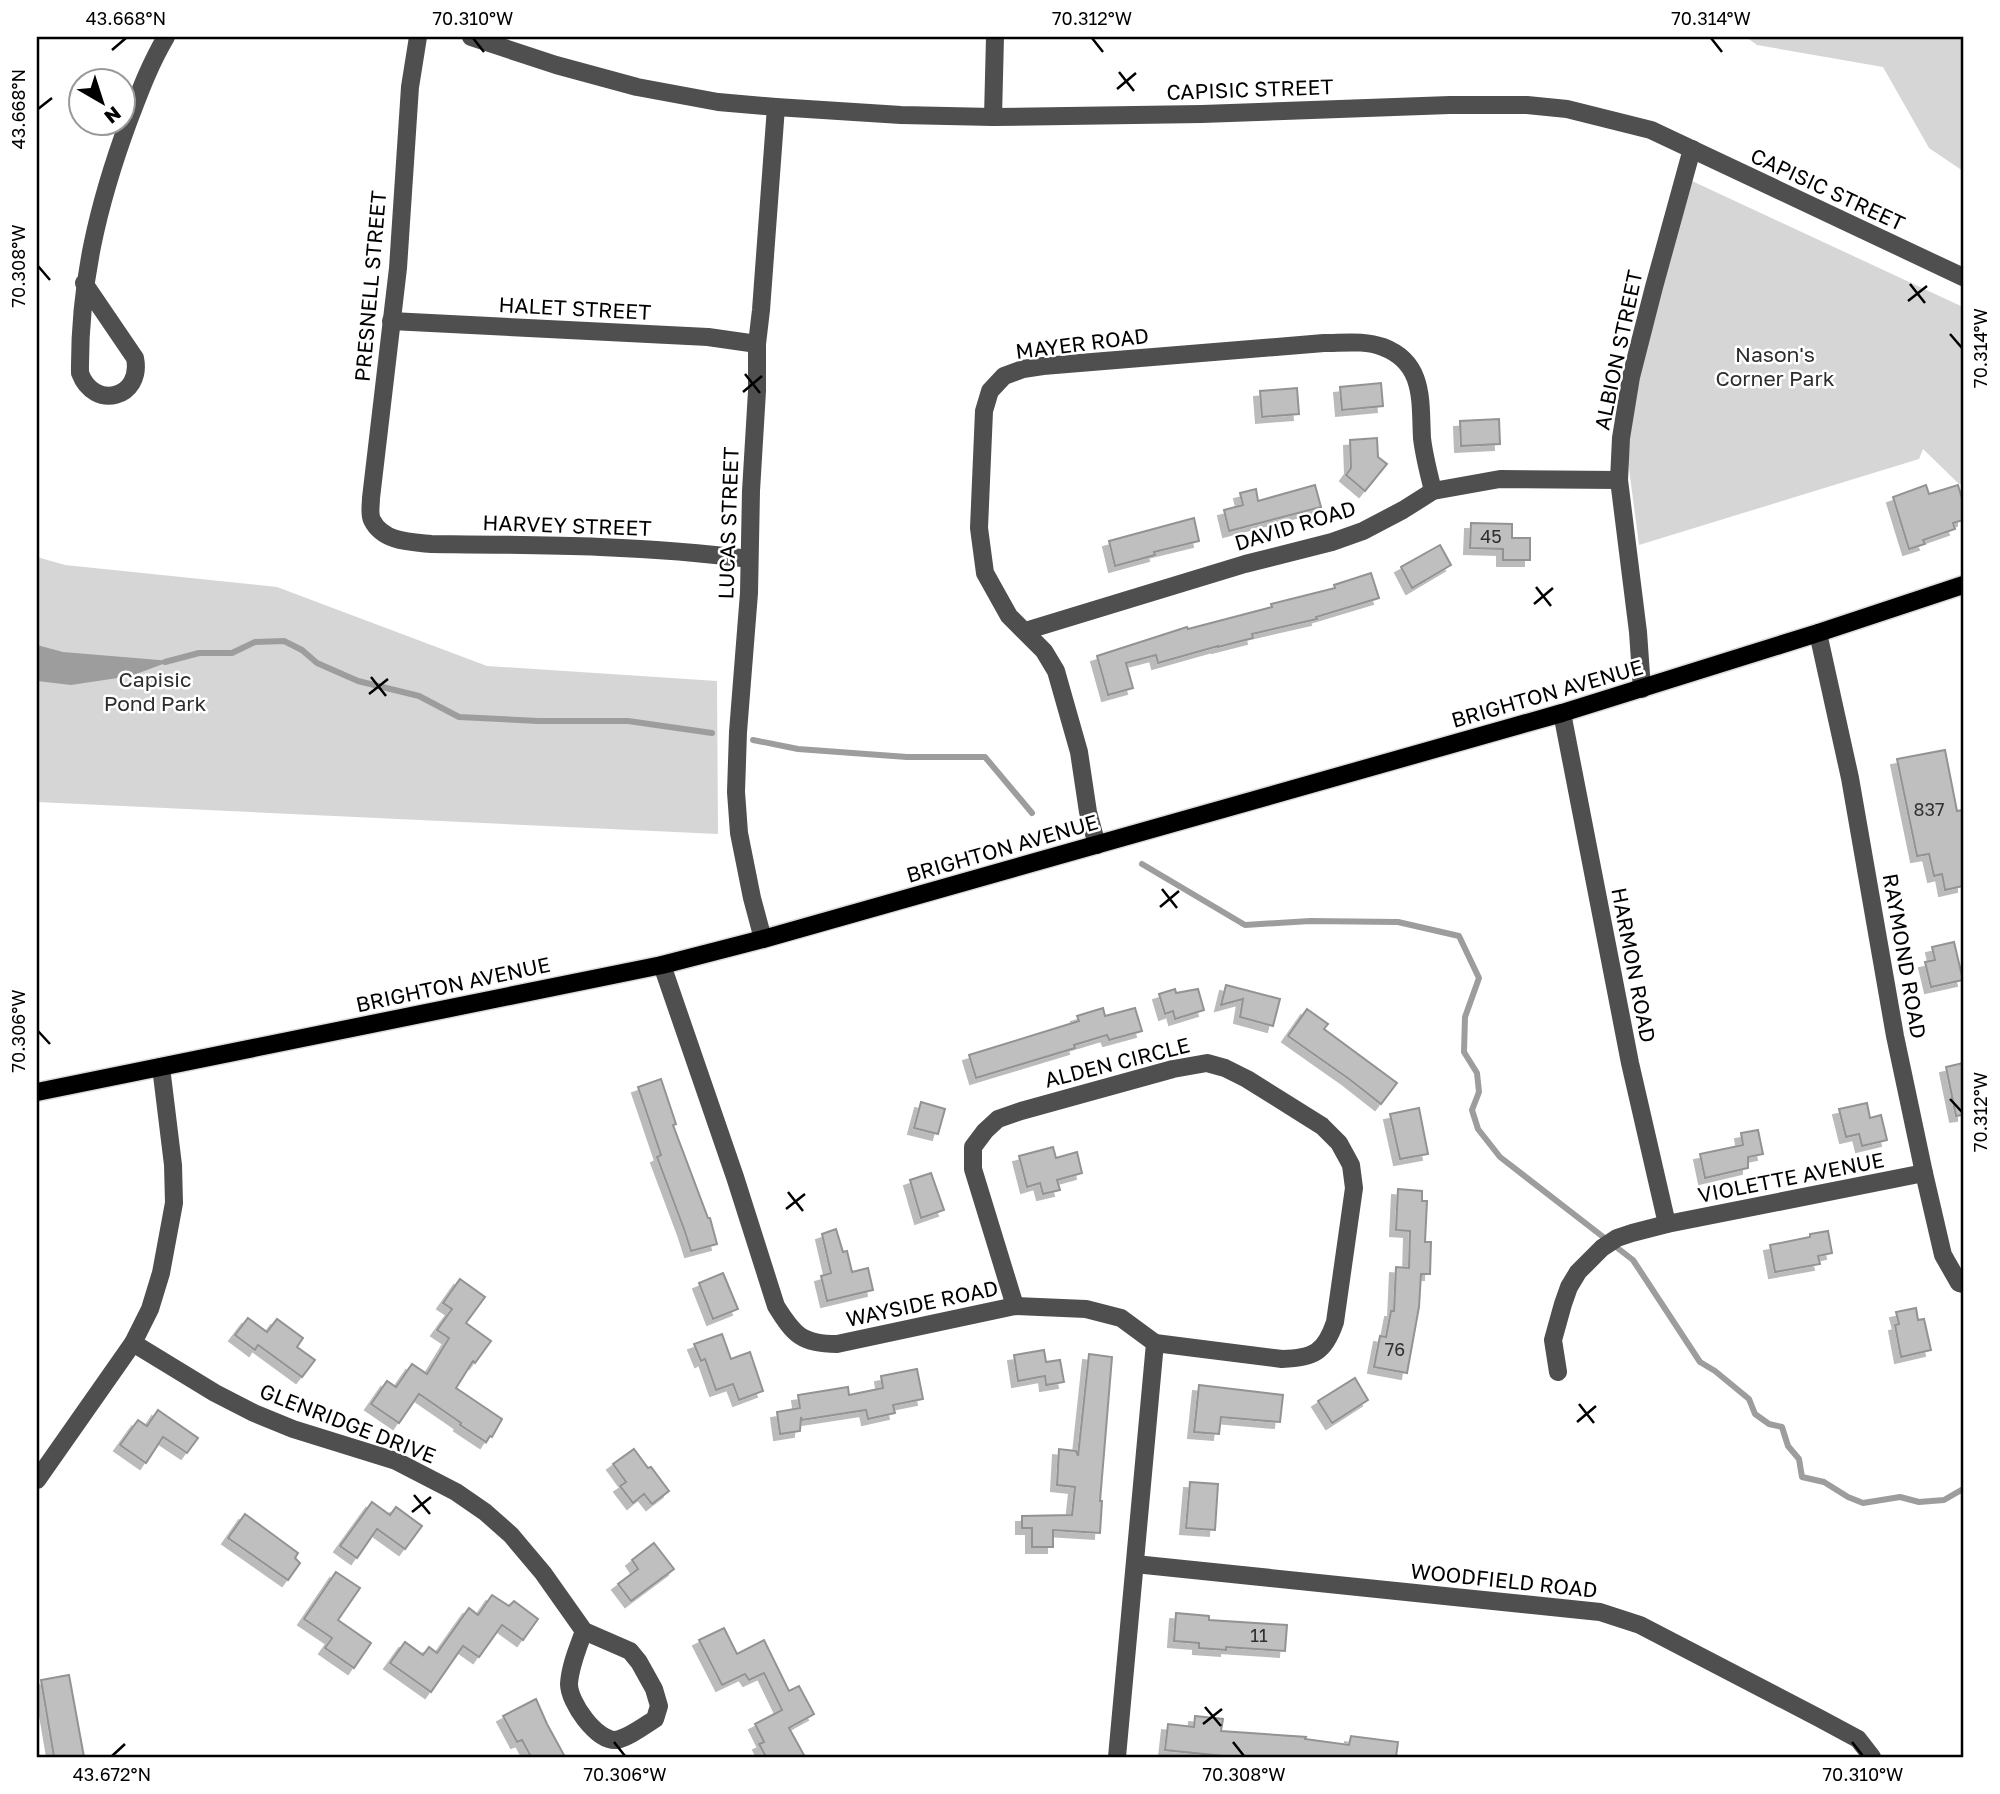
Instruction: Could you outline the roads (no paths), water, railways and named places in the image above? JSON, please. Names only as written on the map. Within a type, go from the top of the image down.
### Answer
[{"type":"main road","name":"BRIGHTON AVENUE","points":[[37,1092],[662,965],[763,939],[1562,713],[1963,585]]},
{"type":"street","points":[[85,283],[135,358],[137,367],[131,384],[116,395],[98,394],[83,382],[80,373],[85,283],[106,185],[150,63],[166,37]]},
{"type":"street","name":"PRESNELL STREET","points":[[384,535],[371,518],[370,498],[398,268],[410,87],[418,37]]},
{"type":"street","name":"CAPISIC STREET","points":[[471,37],[556,65],[637,87],[718,102],[776,107],[901,115],[993,117],[1202,114],[1450,105],[1527,105],[1567,109],[1651,130],[1963,277]]},
{"type":"street","points":[[993,117],[995,37]]},
{"type":"street","name":"LUCAS STREET","points":[[763,939],[739,833],[736,792],[749,593],[757,344],[776,107]]},
{"type":"street","name":"ALBION STREET","points":[[1642,689],[1638,632],[1619,480],[1621,438],[1632,377],[1654,287],[1692,149]]},
{"type":"street","name":"HALET STREET","points":[[391,321],[708,337],[757,344]]},
{"type":"street","name":"MAYER ROAD","points":[[1097,845],[1088,812],[1079,752],[1056,671],[1044,651],[1009,616],[985,573],[979,528],[984,411],[990,391],[1004,376],[1023,369],[1324,343],[1362,343],[1382,347],[1403,358],[1417,378],[1422,401],[1423,440],[1433,491]]},
{"type":"street","name":"DAVID ROAD","points":[[1025,631],[1245,564],[1332,542],[1363,531],[1433,491],[1500,479],[1619,480]]},
{"type":"street","name":"HARVEY STREET","points":[[384,535],[409,542],[431,544],[569,545],[699,552],[749,559]]},
{"type":"street","name":"RAYMOND ROAD","points":[[1818,633],[1850,778],[1895,1036],[1924,1174],[1942,1255],[1961,1283]]},
{"type":"street","name":"HARMON ROAD","points":[[1562,713],[1630,1063],[1667,1224]]},
{"type":"street","name":"WAYSIDE ROAD","points":[[662,965],[776,1306],[788,1325],[800,1337],[818,1344],[837,1344],[1015,1306],[1086,1310],[1121,1318],[1155,1343]]},
{"type":"street","name":"ALDEN CIRCLE","points":[[1015,1306],[973,1169],[973,1147],[985,1131],[998,1119],[1021,1111],[1162,1072],[1207,1063],[1247,1079],[1322,1126],[1339,1143],[1351,1164],[1354,1188],[1335,1322],[1329,1340],[1317,1352],[1300,1359],[1155,1343]]},
{"type":"street","points":[[39,1472],[133,1343],[150,1309],[161,1273],[174,1203],[173,1165],[161,1067]]},
{"type":"street","name":"VIOLETTE AVENUE","points":[[1558,1372],[1553,1340],[1569,1287],[1589,1259],[1617,1238],[1667,1224],[1924,1174]]},
{"type":"street","name":"GLENRIDGE DRIVE","points":[[133,1343],[215,1393],[254,1413],[293,1429],[396,1461],[456,1492],[485,1512],[510,1535],[543,1573],[584,1631]]},
{"type":"street","points":[[1117,1757],[1155,1343]]},
{"type":"street","name":"WOODFIELD ROAD","points":[[1135,1564],[1600,1612],[1640,1625],[1819,1718],[1858,1739],[1871,1757]]},
{"type":"street","points":[[584,1631],[630,1651],[647,1673],[659,1706],[655,1719],[616,1740],[602,1737],[592,1728],[574,1702],[569,1688],[570,1675],[584,1631]]},
{"type":"waterway","points":[[165,662],[199,653],[232,653],[255,642],[284,641],[302,650],[317,663],[358,681],[419,696],[459,717],[538,721],[628,721],[712,733]]},
{"type":"waterway","points":[[753,740],[798,749],[907,757],[985,757],[1032,813]]},
{"type":"waterway","points":[[1142,864],[1245,925],[1310,921],[1398,922],[1459,936],[1479,978],[1465,1017],[1464,1052],[1477,1073],[1479,1092],[1472,1110],[1478,1129],[1500,1157],[1633,1260],[1700,1362],[1749,1399],[1755,1414],[1769,1424],[1782,1427],[1788,1446],[1799,1459],[1802,1477],[1824,1482],[1863,1503],[1900,1497],[1919,1502],[1944,1500],[1963,1489]]},
{"type":"park label","name":"Nason's Corner Park","points":[[1775,366]]},
{"type":"park label","name":"Capisic Pond Park","points":[[155,691]]}]
